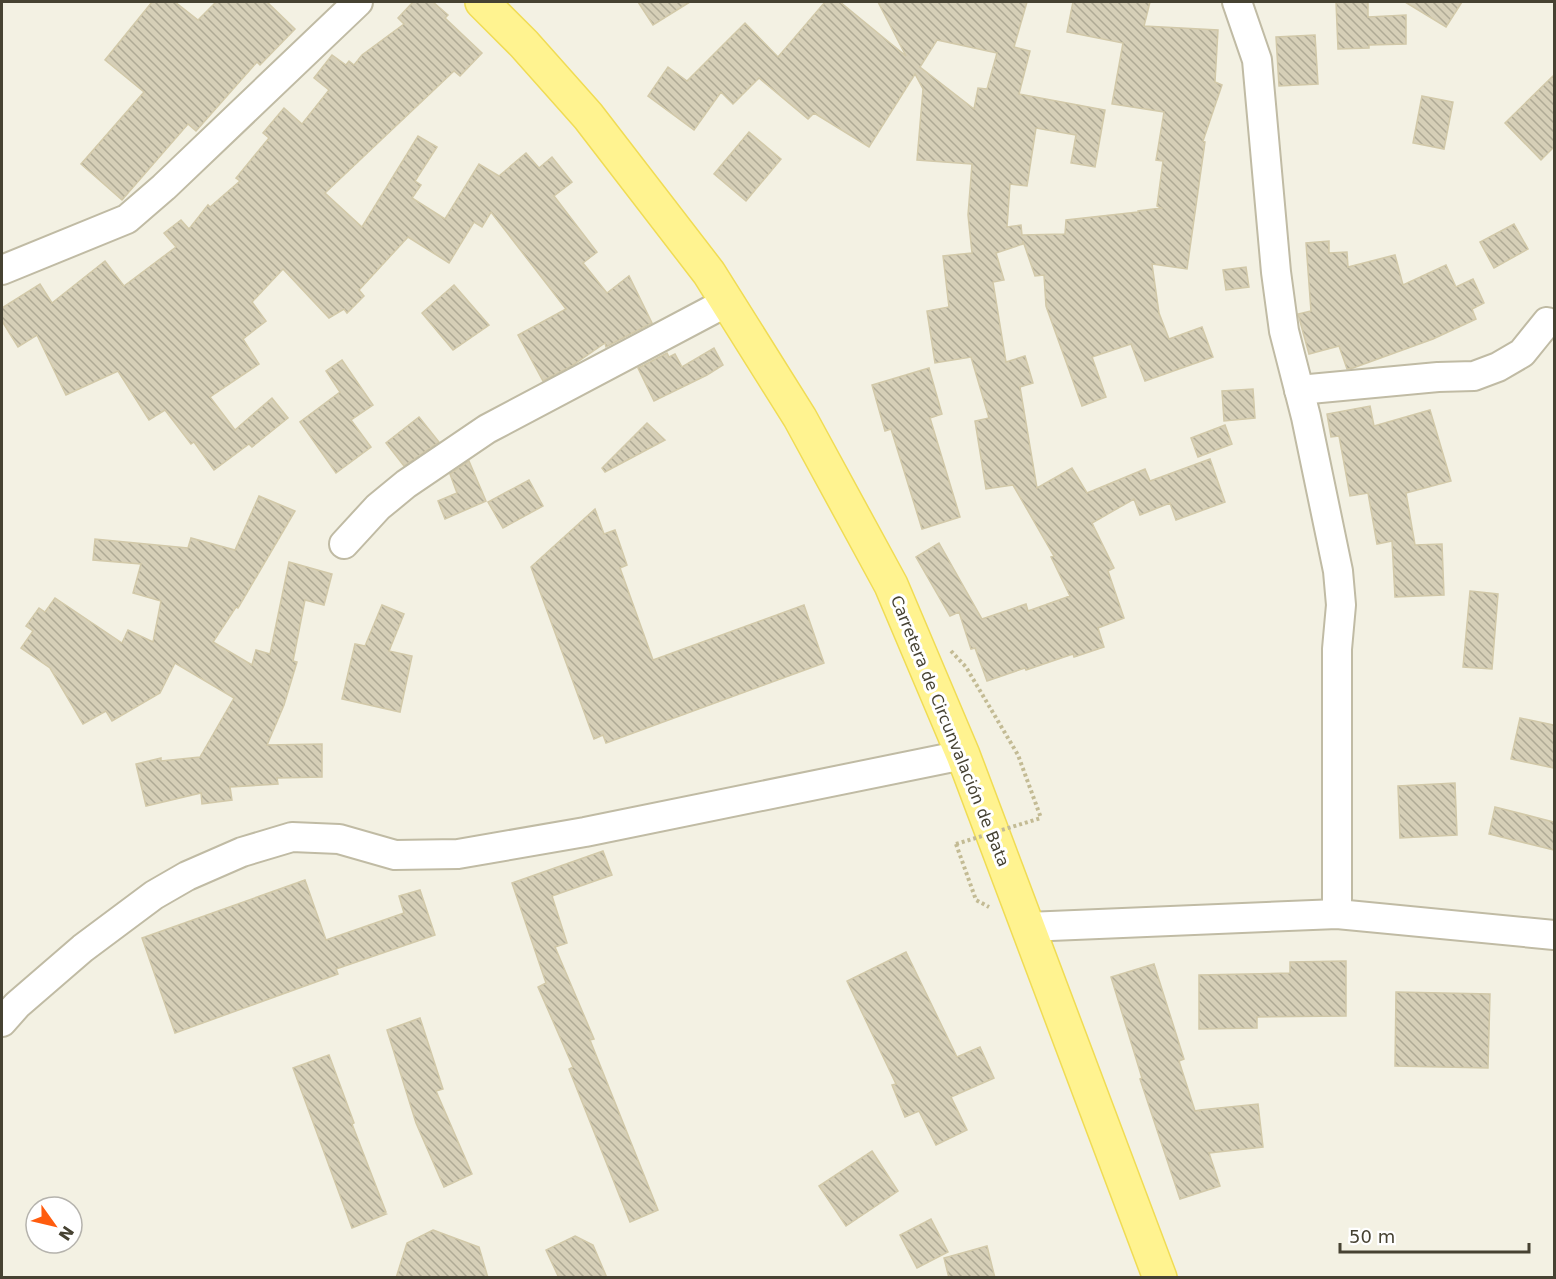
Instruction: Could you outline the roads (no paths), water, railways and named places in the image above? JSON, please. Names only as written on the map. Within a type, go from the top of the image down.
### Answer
[{"type":"main road","name":"Carretera de Circunvalación de Bata","points":[[482,2],[524,44],[588,116],[709,273],[801,418],[891,585],[963,755],[1160,1278]]},
{"type":"street","points":[[2,270],[127,219],[164,187],[358,2]]},
{"type":"street","points":[[1237,2],[1257,60],[1277,284],[1284,331],[1329,519],[1338,571],[1341,605],[1337,648],[1337,914]]},
{"type":"street","points":[[344,544],[378,507],[406,484],[487,429],[727,302]]},
{"type":"street","points":[[1299,390],[1438,376],[1474,376],[1497,367],[1522,353],[1547,322]]},
{"type":"street","points":[[2,1022],[17,1005],[83,948],[154,895],[186,876],[242,852],[292,837],[339,839],[394,855],[458,854],[585,832],[963,755]]},
{"type":"street","points":[[1027,927],[1337,914],[1554,935]]}]
